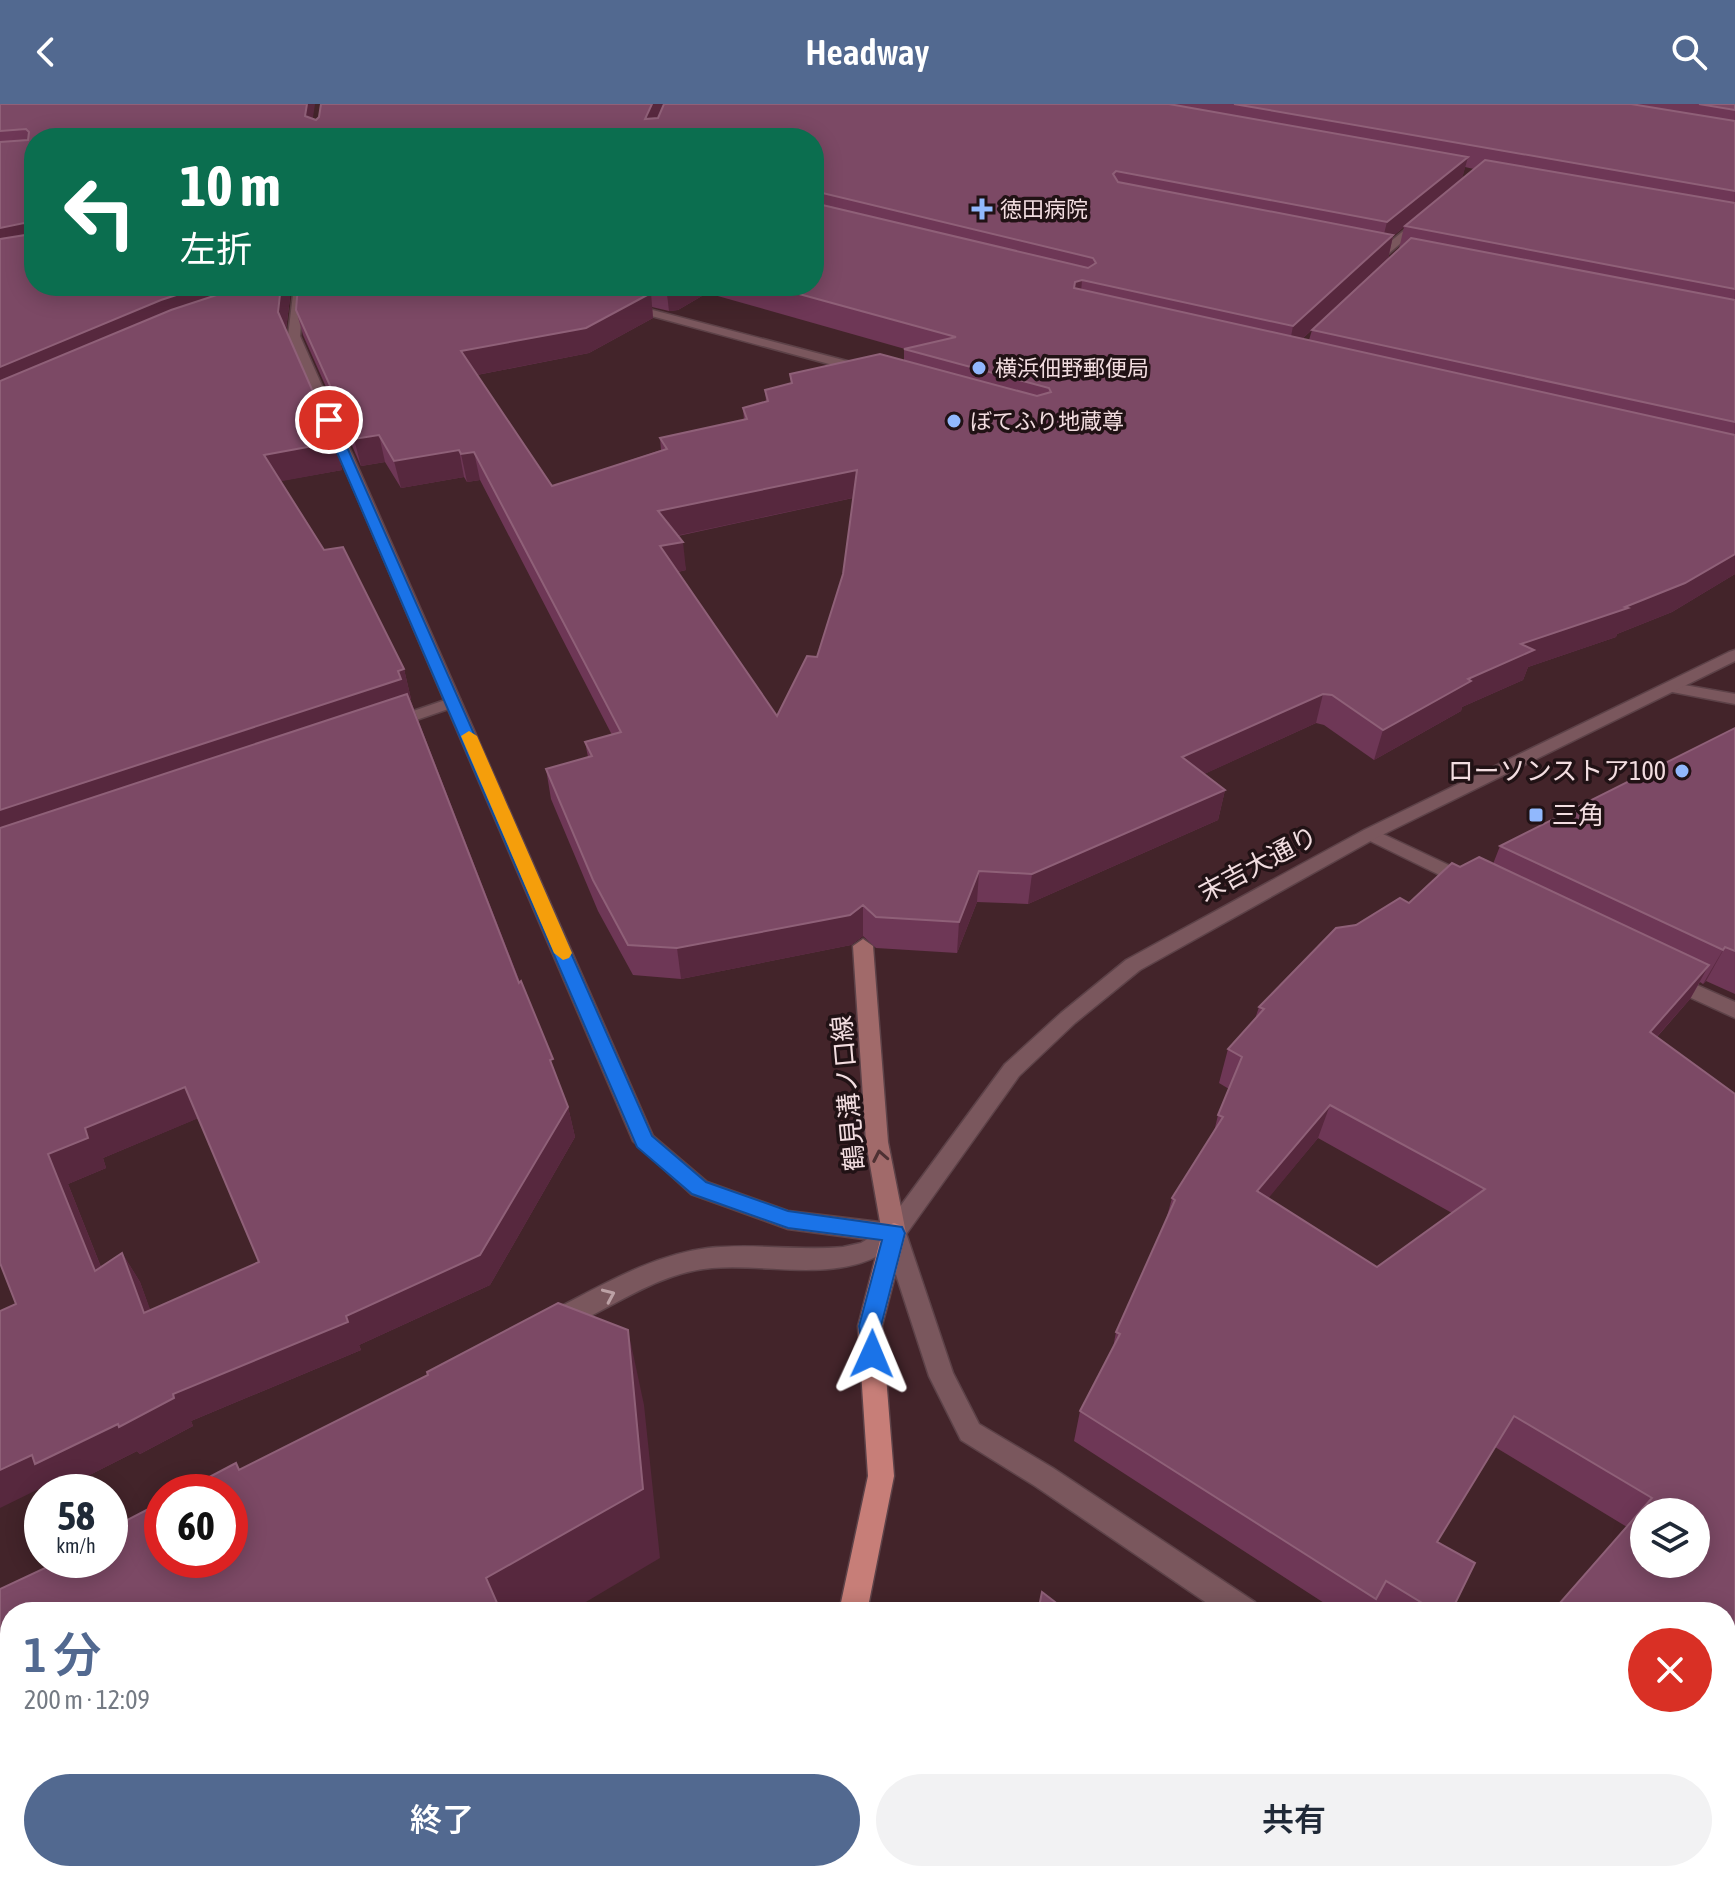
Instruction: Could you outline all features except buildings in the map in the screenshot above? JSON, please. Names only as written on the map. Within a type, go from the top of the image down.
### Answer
[{"type":"main road","name":"鶴見溝ノ口線","points":[[863,946],[877,1142],[894,1233]]},
{"type":"main road","points":[[855,1602],[881,1476],[870,1326],[894,1233]]},
{"type":"street","points":[[1384,252],[1431,214]]},
{"type":"street","points":[[1369,249],[1401,256]]},
{"type":"street","points":[[297,296],[294,336],[644,1141],[699,1188],[788,1220],[894,1233]]},
{"type":"street","points":[[614,302],[872,372]]},
{"type":"street","name":"末吉大通り","points":[[894,1233],[1012,1070],[1068,1018],[1133,965],[1370,834],[1735,655]]},
{"type":"street","points":[[1673,688],[1735,699]]},
{"type":"street","points":[[367,732],[454,702]]},
{"type":"street","points":[[1370,834],[1482,888]]},
{"type":"street","points":[[1651,970],[1735,1011]]},
{"type":"street","points":[[527,1336],[606,1296],[687,1262],[749,1255],[830,1258],[864,1252],[894,1233]]},
{"type":"street","points":[[894,1233],[941,1376],[970,1432],[1044,1477],[1230,1602]]},
{"type":"slow traffic","points":[[469,736],[563,953]]},
{"type":"place","name":"徳田病院","points":[[982,209]]},
{"type":"place","name":"横浜佃野郵便局","points":[[979,368]]},
{"type":"place","name":"ぼてふり地蔵尊","points":[[954,421]]},
{"type":"place","name":"ローソンストア100","points":[[1682,771]]},
{"type":"place","name":"三角","points":[[1536,815]]},
{"type":"route","points":[[329,420],[644,1141],[699,1188],[788,1220],[894,1233],[870,1326],[872,1354]]}]
